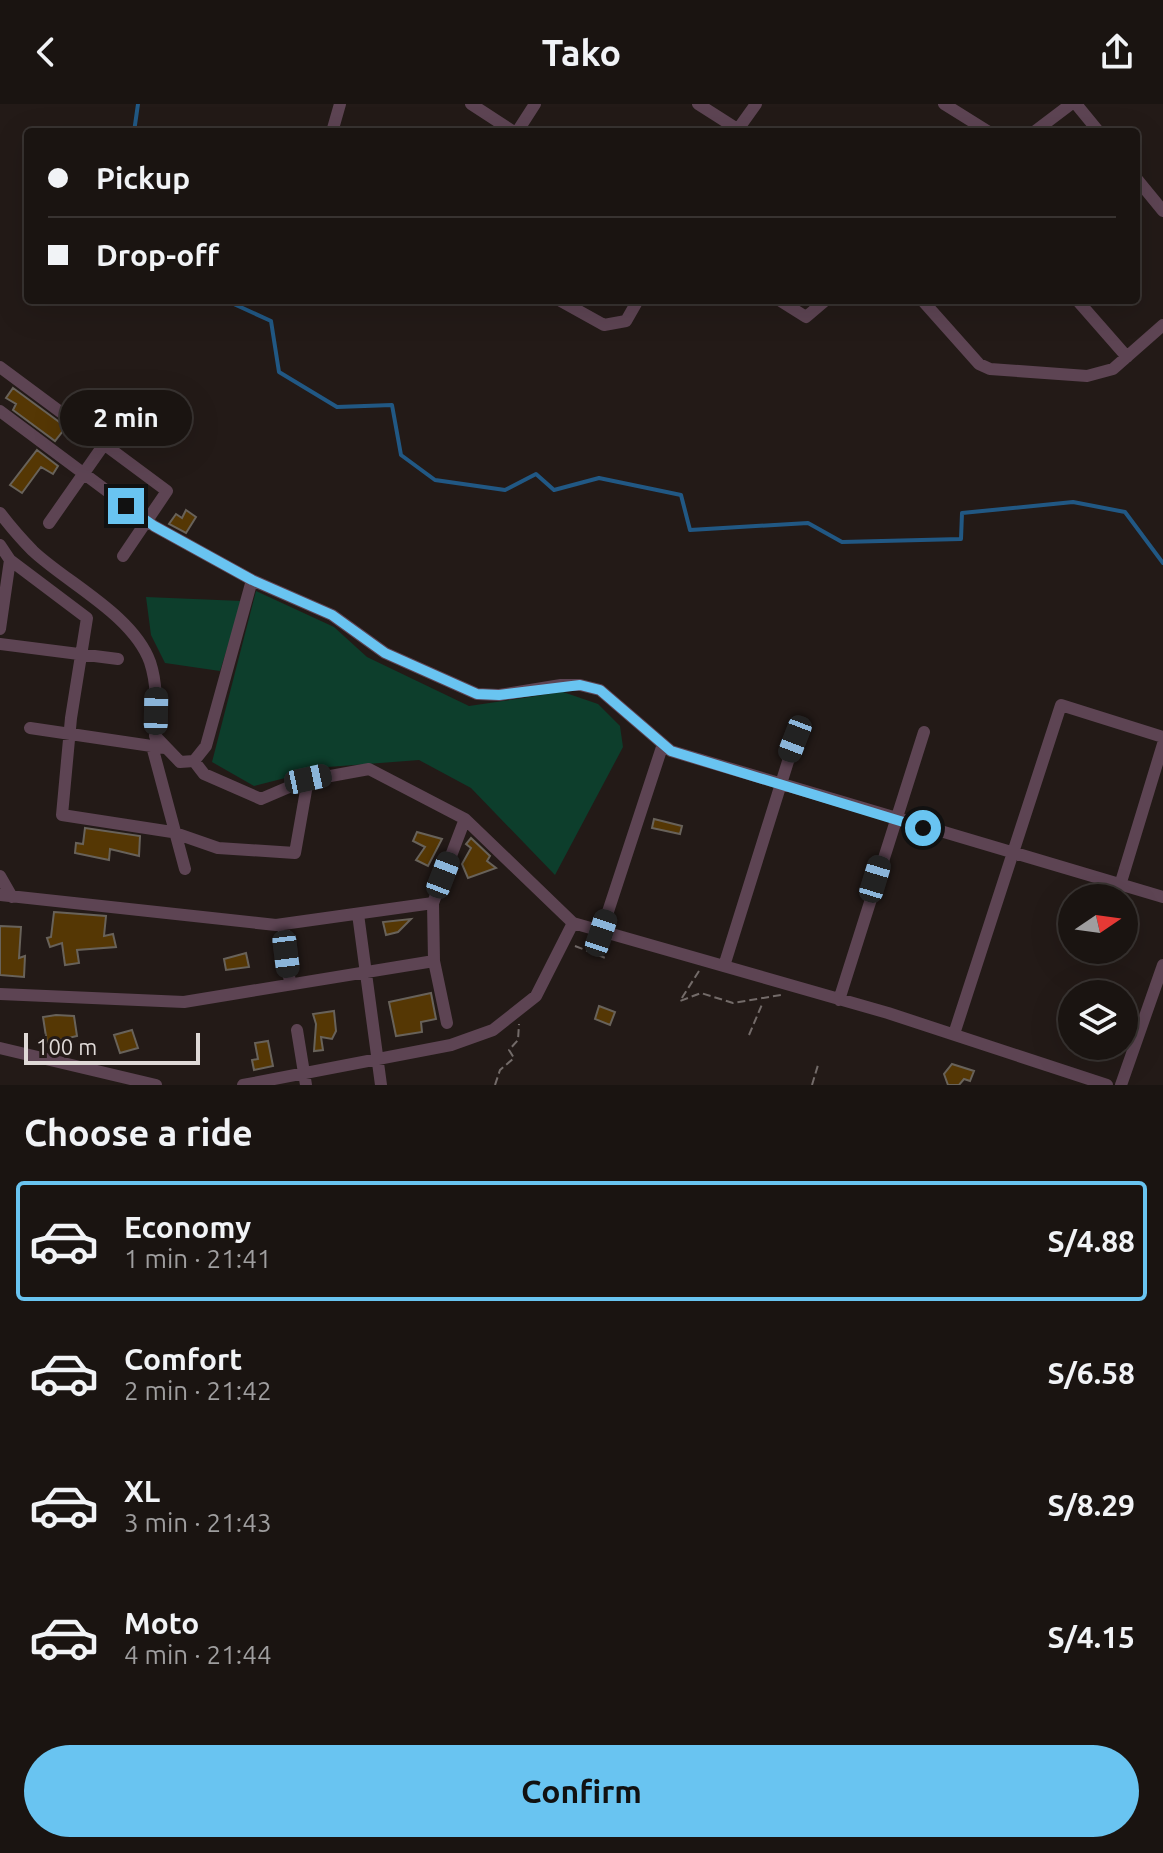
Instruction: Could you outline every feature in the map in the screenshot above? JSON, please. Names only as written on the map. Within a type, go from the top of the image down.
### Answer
[{"type":"street","points":[[333,128],[340,104]]},
{"type":"street","points":[[471,104],[510,128]]},
{"type":"street","points":[[519,128],[535,104]]},
{"type":"street","points":[[698,104],[734,128]]},
{"type":"street","points":[[741,128],[756,104]]},
{"type":"street","points":[[944,104],[983,128]]},
{"type":"street","points":[[1040,128],[1074,104],[1095,128]]},
{"type":"street","points":[[1140,183],[1163,211]]},
{"type":"street","points":[[566,304],[604,325],[626,321],[636,304]]},
{"type":"street","points":[[785,304],[806,317],[821,304]]},
{"type":"street","points":[[926,304],[979,364],[990,369],[1087,376],[1103,374],[1163,325]]},
{"type":"street","points":[[1081,304],[1127,357]]},
{"type":"street","points":[[0,367],[167,491],[123,556]]},
{"type":"street","points":[[0,411],[82,475],[148,521],[252,580],[332,615],[385,653],[477,694],[499,695],[570,685],[600,690],[671,751],[1011,854],[1121,882],[1163,897]]},
{"type":"street","points":[[49,523],[105,443]]},
{"type":"street","points":[[0,513],[33,551],[106,607],[149,658],[156,686],[155,736],[172,832],[185,869]]},
{"type":"street","points":[[0,545],[10,560],[87,618],[69,734],[62,815],[172,832],[218,848],[295,853],[308,779]]},
{"type":"street","points":[[0,629],[10,560]]},
{"type":"street","points":[[30,728],[158,747],[180,762],[194,761],[206,746],[252,580]]},
{"type":"street","points":[[0,644],[118,659]]},
{"type":"street","points":[[954,1034],[1061,705],[1163,737]]},
{"type":"street","points":[[839,1000],[893,819],[924,732]]},
{"type":"street","points":[[724,966],[778,784],[795,739]]},
{"type":"street","points":[[601,933],[663,744]]},
{"type":"street","points":[[1121,882],[1163,744]]},
{"type":"street","points":[[194,761],[204,774],[261,799],[308,779],[369,769],[465,819],[573,923],[954,1034],[1107,1085]]},
{"type":"street","points":[[447,1023],[434,961],[433,903],[465,819]]},
{"type":"street","points":[[0,876],[6,896],[283,924],[433,903]]},
{"type":"street","points":[[358,914],[381,1085]]},
{"type":"street","points":[[243,1085],[303,1071],[451,1045],[493,1030],[536,996],[573,923]]},
{"type":"street","points":[[283,924],[290,984]]},
{"type":"street","points":[[0,994],[135,998],[161,1002],[434,961]]},
{"type":"street","points":[[1121,1085],[1163,965]]},
{"type":"street","points":[[297,1030],[306,1085]]},
{"type":"street","points":[[0,1048],[156,1085]]},
{"type":"path","points":[[563,942],[608,959]]},
{"type":"path","points":[[706,960],[680,1001],[701,993],[733,1003],[763,1001],[798,989]]},
{"type":"path","points":[[749,1035],[763,1001]]},
{"type":"path","points":[[495,1085],[500,1070],[514,1058],[509,1050],[518,1040],[521,1008]]},
{"type":"path","points":[[812,1085],[818,1065]]},
{"type":"green space","points":[[256,591],[334,627],[367,657],[469,706],[563,692],[598,704],[620,726],[623,747],[555,875],[471,788],[419,760],[328,767],[254,786],[212,762]]},
{"type":"green space","points":[[146,597],[242,601],[220,671],[165,663],[151,635]]},
{"type":"building","points":[[13,388],[66,427],[55,441],[13,410],[16,404],[6,398]]},
{"type":"building","points":[[37,450],[58,466],[53,474],[41,467],[22,493],[10,485]]},
{"type":"building","points":[[186,510],[196,517],[186,533],[169,524],[176,514],[182,518]]},
{"type":"building","points":[[654,819],[682,826],[680,834],[652,828]]},
{"type":"building","points":[[85,828],[140,836],[139,856],[110,849],[109,860],[75,853],[76,843],[83,844]]},
{"type":"building","points":[[417,832],[442,839],[428,866],[416,860],[425,847],[413,841]]},
{"type":"building","points":[[471,838],[490,856],[487,861],[496,868],[468,878],[462,864],[471,848],[466,844]]},
{"type":"building","points":[[54,912],[106,916],[104,936],[113,934],[116,947],[77,950],[79,963],[65,965],[62,943],[50,947],[47,938],[51,937]]},
{"type":"building","points":[[411,919],[398,932],[386,935],[383,922]]},
{"type":"building","points":[[0,926],[21,927],[19,958],[25,956],[24,977],[0,975]]},
{"type":"building","points":[[246,953],[249,967],[226,970],[224,959]]},
{"type":"building","points":[[431,993],[436,1019],[421,1022],[422,1032],[396,1036],[389,1002]]},
{"type":"building","points":[[599,1006],[615,1012],[610,1025],[595,1019]]},
{"type":"building","points":[[334,1011],[336,1031],[332,1039],[321,1037],[323,1050],[314,1051],[316,1024],[313,1014]]},
{"type":"building","points":[[74,1016],[77,1036],[47,1043],[43,1017]]},
{"type":"building","points":[[132,1030],[138,1048],[120,1053],[114,1035]]},
{"type":"building","points":[[268,1041],[273,1066],[254,1070],[252,1060],[258,1059],[255,1043]]},
{"type":"building","points":[[952,1064],[974,1071],[970,1081],[964,1079],[959,1085],[948,1085],[944,1074]]},
{"type":"waterway","points":[[135,128],[138,104]]},
{"type":"waterway","points":[[234,304],[271,321],[279,372],[337,407],[392,405],[401,455],[435,480],[505,490],[536,474],[554,490],[599,478],[681,495],[690,530],[808,523],[842,542],[961,539],[962,513],[1073,502],[1125,512],[1163,563]]},
{"type":"route","points":[[126,506],[154,526],[252,580],[332,615],[385,653],[477,694],[499,695],[561,685],[580,685],[600,690],[671,751],[923,828]]}]
